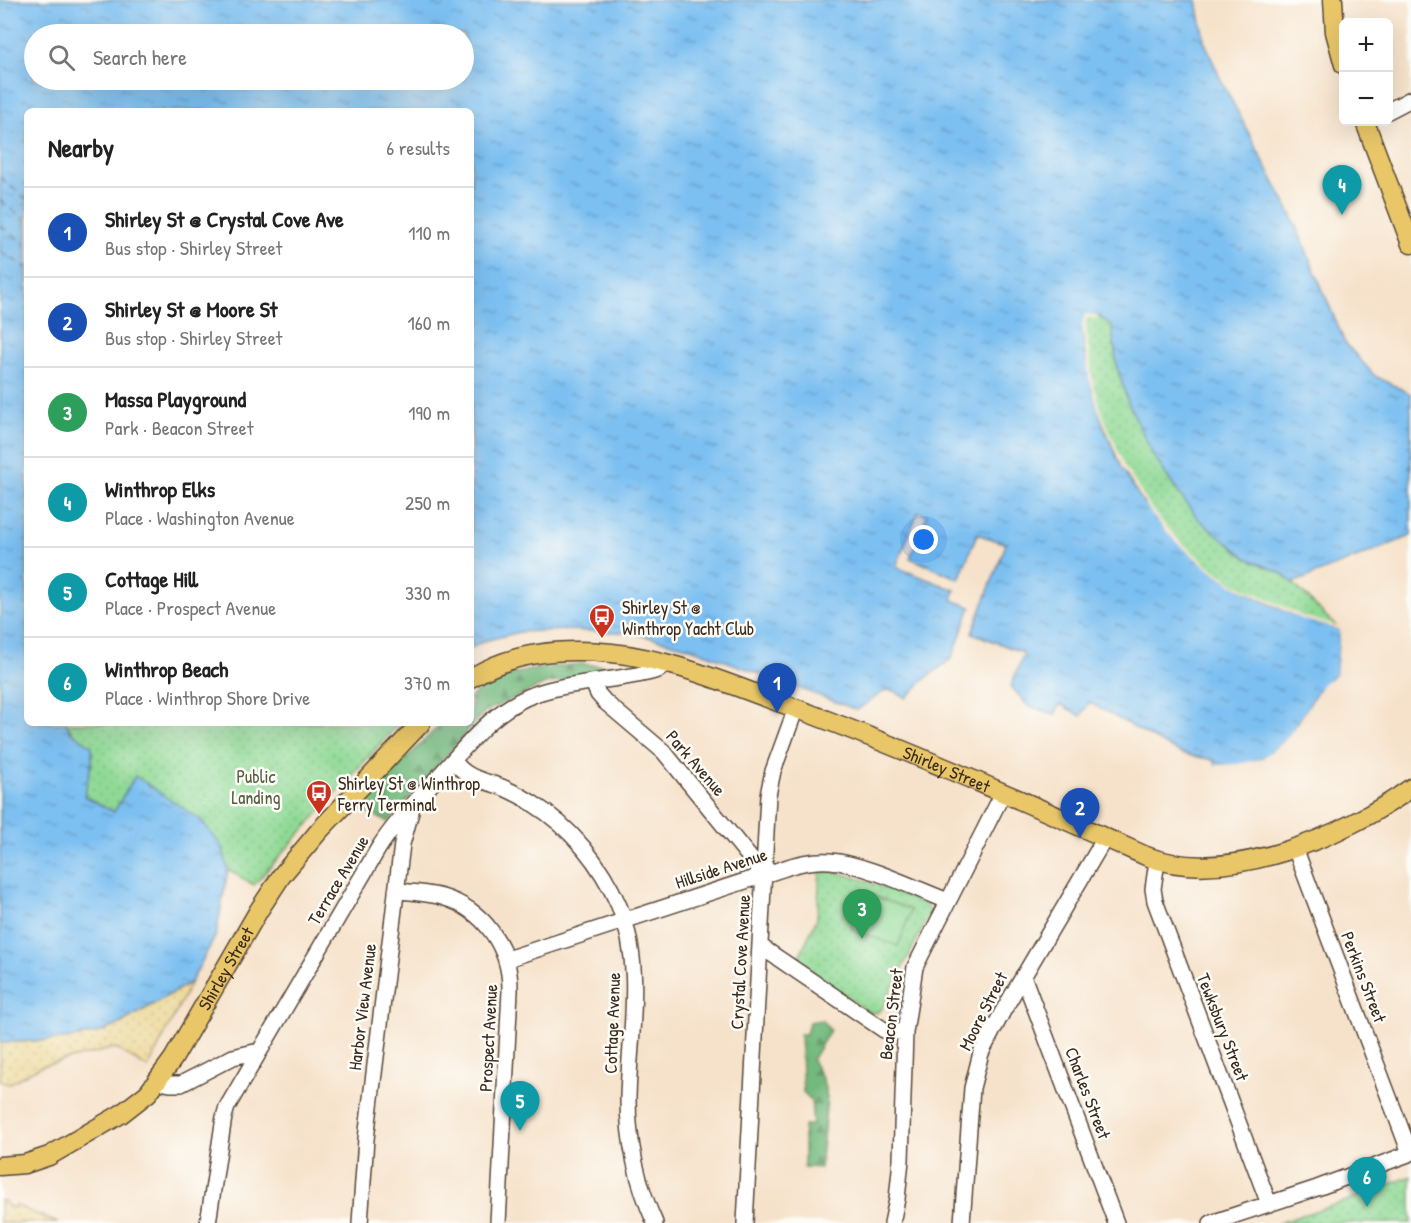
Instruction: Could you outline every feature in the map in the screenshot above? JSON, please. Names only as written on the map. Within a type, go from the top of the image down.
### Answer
[{"type":"main road","points":[[1332,0],[1339,47]]},
{"type":"main road","points":[[1367,126],[1411,244]]},
{"type":"main road","name":"Shirley Street","points":[[474,676],[500,663],[543,654],[610,653],[666,664],[795,708],[915,754],[1157,861],[1184,866],[1211,866],[1250,860],[1295,848],[1362,819],[1411,788]]},
{"type":"main road","name":"Shirley Street","points":[[0,1166],[30,1163],[54,1153],[129,1109],[158,1082],[282,875],[319,831],[419,726]]},
{"type":"street","points":[[1393,109],[1411,99]]},
{"type":"street","name":"Terrace Avenue","points":[[208,1223],[224,1114],[390,831],[488,723],[519,701],[547,691],[647,673],[658,670],[666,664]]},
{"type":"street","name":"Park Avenue","points":[[593,683],[601,698],[669,758],[764,875]]},
{"type":"street","name":"Crystal Cove Avenue","points":[[745,1223],[770,785],[795,708]]},
{"type":"street","name":"Cottage Avenue","points":[[454,760],[463,771],[504,788],[533,804],[567,830],[597,866],[612,892],[624,921],[631,951],[634,980],[628,1096],[631,1142],[638,1179],[655,1223]]},
{"type":"street","name":"Beacon Street","points":[[892,1223],[901,1160],[905,1033],[915,967],[1003,793]]},
{"type":"street","name":"Harbor View Avenue","points":[[360,1223],[366,1139],[403,835],[418,799]]},
{"type":"street","name":"Moore Street","points":[[962,1223],[975,1076],[986,1043],[1105,838]]},
{"type":"street","name":"Perkins Street","points":[[1295,848],[1411,1153]]},
{"type":"street","name":"Hillside Avenue","points":[[507,959],[801,864],[833,861],[858,867],[948,901]]},
{"type":"street","name":"Tewksbury Street","points":[[1157,861],[1153,886],[1155,901],[1269,1204]]},
{"type":"street","name":"Prospect Avenue","points":[[396,891],[442,897],[474,913],[495,937],[507,959],[510,984],[498,1223]]},
{"type":"street","points":[[760,946],[884,1030],[905,1033]]},
{"type":"street","name":"Charles Street","points":[[1023,976],[1116,1223]]},
{"type":"street","points":[[158,1082],[181,1084],[233,1058],[259,1051]]},
{"type":"street","points":[[1211,1223],[1411,1153]]},
{"type":"green space","points":[[1085,314],[1098,315],[1112,327],[1117,367],[1128,402],[1153,455],[1199,519],[1247,558],[1281,573],[1340,630],[1266,603],[1205,566],[1152,515],[1121,466],[1098,409],[1082,324]]},
{"type":"green space","points":[[582,664],[620,667],[604,674],[545,684],[484,712],[474,723],[474,695],[483,688],[509,675]]},
{"type":"green space","name":"Public Landing","points":[[68,726],[396,726],[254,885],[228,870],[223,848],[135,776],[114,812],[84,796],[92,761]]},
{"type":"green space","points":[[439,726],[472,726],[388,822],[362,810],[351,813]]},
{"type":"green space","points":[[820,871],[845,874],[873,883],[926,905],[930,914],[881,1010],[876,1013],[868,1012],[797,961],[817,918]]},
{"type":"green space","points":[[864,892],[911,910],[898,946],[851,929]]},
{"type":"green space","points":[[822,1020],[830,1030],[812,1060],[823,1080],[827,1098],[820,1168],[804,1167],[804,1125],[813,1125],[811,1100],[803,1092],[800,1034],[806,1034],[809,1022]]},
{"type":"green space","points":[[1411,1176],[1411,1223],[1278,1223],[1349,1200]]},
{"type":"sand","points":[[191,982],[148,1068],[115,1048],[41,1066],[9,1084],[0,1081],[0,1043],[74,1038],[103,1031],[116,1026]]},
{"type":"sand","points":[[0,1200],[6,1202],[6,1205],[14,1208],[15,1205],[58,1223],[0,1223]]},
{"type":"water","points":[[0,0],[1197,0],[1204,40],[1221,80],[1291,214],[1345,343],[1375,376],[1411,394],[1411,536],[1293,583],[1281,573],[1247,558],[1199,520],[1153,455],[1128,402],[1117,367],[1112,327],[1098,315],[1085,315],[1083,332],[1087,363],[1093,391],[1108,437],[1128,478],[1153,514],[1182,546],[1216,573],[1253,596],[1295,615],[1340,630],[1336,676],[1318,691],[1298,724],[1275,749],[1257,760],[1239,764],[1216,765],[1214,760],[1183,754],[1089,702],[1081,716],[1060,704],[1055,714],[1028,706],[1011,686],[1024,653],[972,633],[1006,544],[977,534],[959,579],[910,558],[927,515],[918,512],[896,567],[955,590],[952,600],[971,607],[952,658],[925,679],[906,698],[895,691],[886,690],[857,710],[688,647],[632,633],[566,630],[520,632],[484,641],[474,646],[474,108],[24,108],[24,726],[68,726],[70,731],[92,746],[92,761],[84,796],[114,812],[135,776],[202,821],[223,848],[228,870],[216,935],[191,982],[116,1026],[88,1035],[0,1043]]},
{"type":"pier","points":[[1085,314],[1098,315],[1097,318],[1087,317],[1085,324],[1092,376],[1100,408],[1124,465],[1154,513],[1206,564],[1234,583],[1303,616],[1343,628],[1338,678],[1325,685],[1302,724],[1284,745],[1262,762],[1236,767],[1218,768],[1216,765],[1261,759],[1282,743],[1299,722],[1323,683],[1336,676],[1340,630],[1302,619],[1233,585],[1176,542],[1152,515],[1121,466],[1098,409],[1089,377],[1082,324]]},
{"type":"ferry route","points":[[0,177],[24,197]]},
{"type":"ferry route","points":[[0,200],[24,220]]},
{"type":"ferry route","points":[[0,226],[24,243]]},
{"type":"ferry route","points":[[0,251],[24,266]]},
{"type":"place","name":"Winthrop Elks","points":[[1342,215]]},
{"type":"place","name":"Shirley St @ Winthrop Yacht Club","points":[[602,640]]},
{"type":"place","name":"Shirley St @ Crystal Cove Ave","points":[[777,713]]},
{"type":"place","name":"Shirley St @ Winthrop Ferry Terminal","points":[[319,816]]},
{"type":"place","name":"Shirley St @ Moore St","points":[[1080,838]]},
{"type":"place","name":"Massa Playground","points":[[862,939]]},
{"type":"place","name":"Cottage Hill","points":[[520,1131]]},
{"type":"place","name":"Winthrop Beach","points":[[1367,1207]]}]
